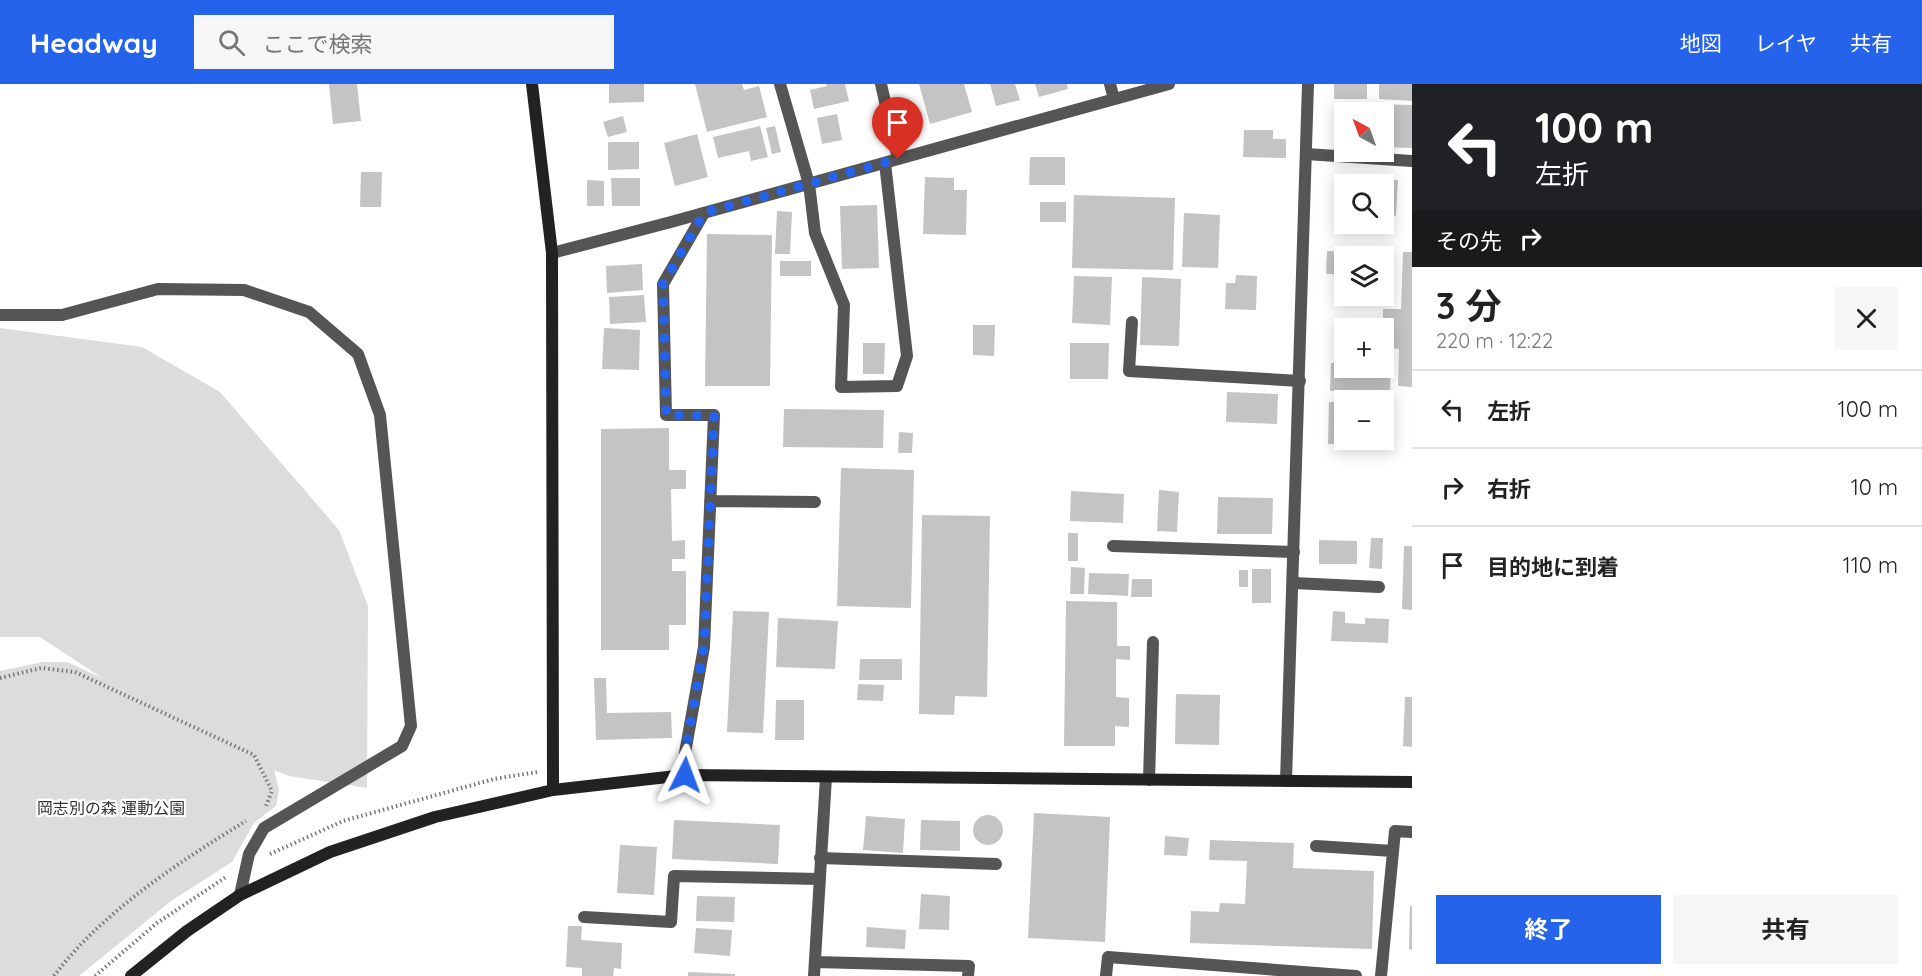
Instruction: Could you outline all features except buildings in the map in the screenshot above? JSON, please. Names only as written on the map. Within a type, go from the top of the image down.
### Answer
[{"type":"street","points":[[532,84],[552,253],[553,790]]},
{"type":"street","points":[[780,84],[809,184],[815,233],[844,305],[841,387],[897,386],[907,356],[885,163]]},
{"type":"street","points":[[881,84],[898,159]]},
{"type":"street","points":[[1110,84],[1114,99]]},
{"type":"street","points":[[552,253],[1169,84]]},
{"type":"street","points":[[1286,781],[1308,84]]},
{"type":"street","points":[[1306,154],[1412,161]]},
{"type":"street","points":[[685,775],[685,753],[704,647],[714,416],[666,415],[663,284],[704,213]]},
{"type":"street","points":[[0,315],[62,315],[158,289],[244,290],[309,312],[358,354],[380,415],[411,726],[402,746],[264,828],[249,855],[240,895]]},
{"type":"street","points":[[1132,322],[1129,371],[1300,381]]},
{"type":"street","points":[[710,501],[814,502]]},
{"type":"street","points":[[1113,546],[1294,552]]},
{"type":"street","points":[[1293,583],[1379,587]]},
{"type":"street","points":[[1149,780],[1153,642]]},
{"type":"street","points":[[131,976],[187,931],[240,895],[330,852],[435,817],[553,790],[685,775],[1412,782]]},
{"type":"street","points":[[814,976],[826,777]]},
{"type":"street","points":[[1381,976],[1395,831],[1412,832]]},
{"type":"street","points":[[1316,846],[1393,851]]},
{"type":"street","points":[[820,858],[996,864]]},
{"type":"street","points":[[584,917],[671,922],[674,876],[819,879]]},
{"type":"street","points":[[1106,976],[1108,957],[1356,976]]},
{"type":"street","points":[[815,962],[969,966],[968,976]]},
{"type":"path","points":[[0,678],[41,668],[75,672],[254,755],[272,791],[264,810]]},
{"type":"path","points":[[54,976],[92,933],[151,884],[254,816]]},
{"type":"green space","name":"岡志別の森 運動公園","points":[[0,328],[142,347],[220,392],[339,530],[368,606],[367,788],[289,776],[274,770],[279,790],[276,806],[254,823],[232,862],[171,901],[79,976],[0,976],[0,671],[43,662],[67,662],[102,678],[40,637],[0,637]]},
{"type":"route","points":[[685,775],[685,753],[704,647],[714,416],[666,415],[663,284],[704,213],[898,159]]}]
